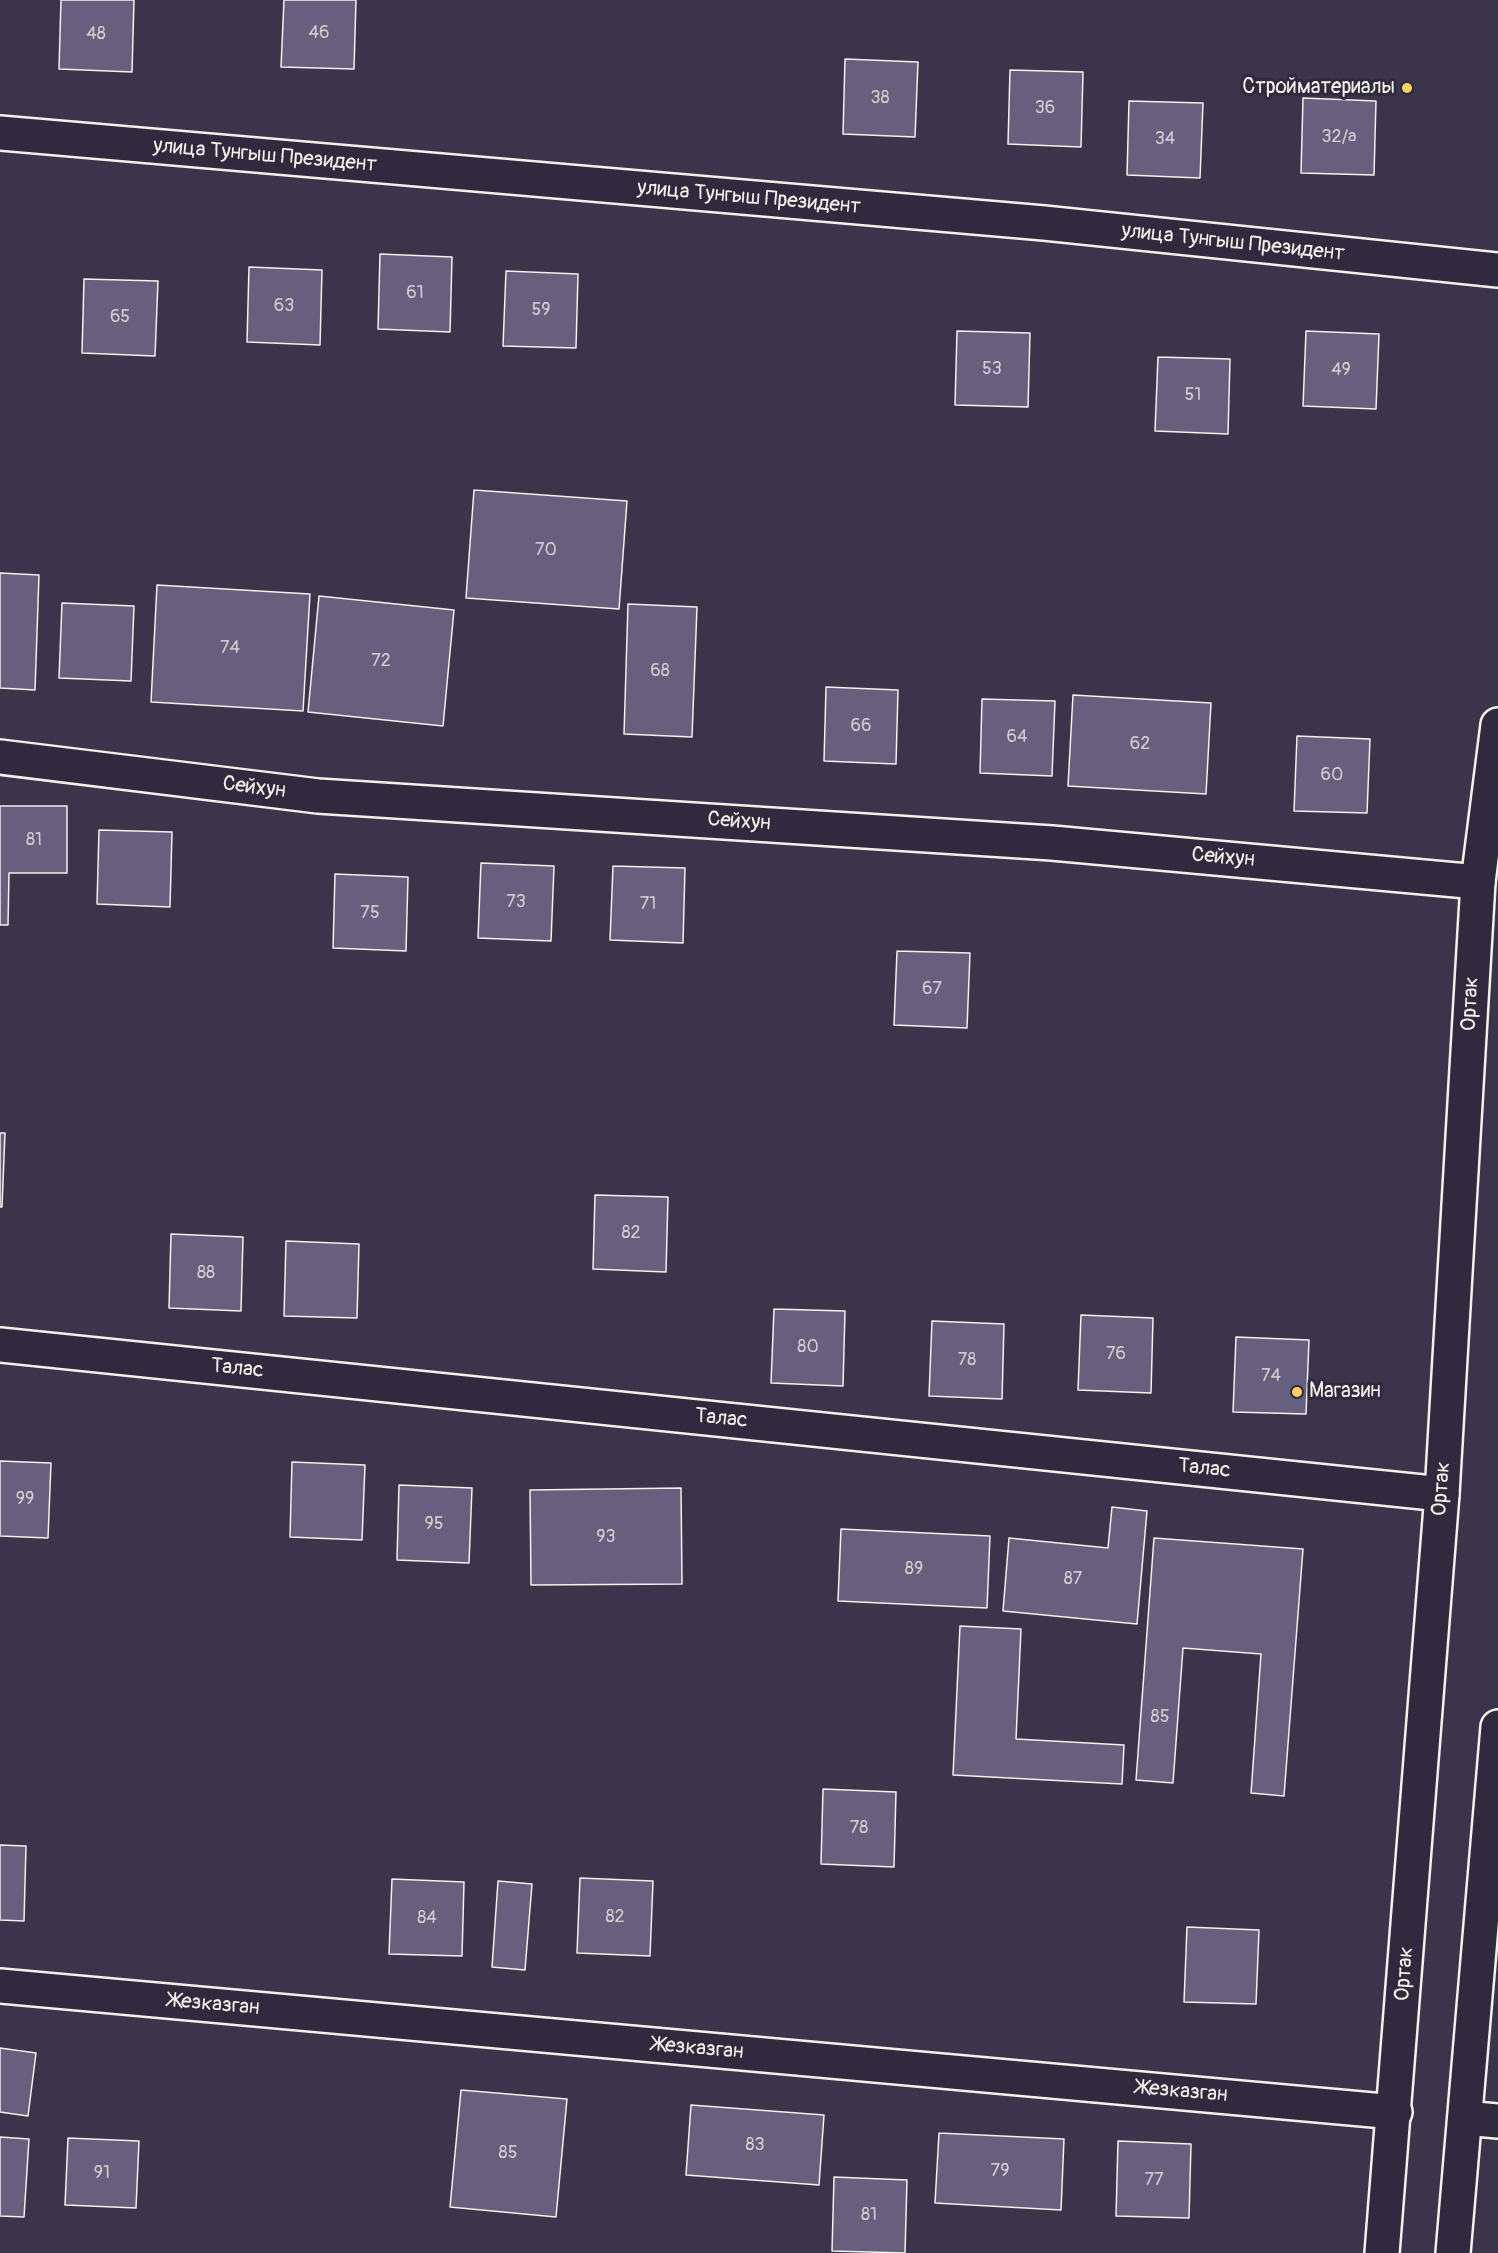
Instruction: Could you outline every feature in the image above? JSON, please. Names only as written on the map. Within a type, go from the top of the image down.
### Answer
[{"type":"street","name":"улица Тунгыш Президент","points":[[0,133],[1044,223],[1498,270]]},
{"type":"street","name":"Ортак","points":[[1382,2253],[1395,2112],[1442,1494],[1478,882],[1498,725]]},
{"type":"street","name":"Сейхун","points":[[0,757],[318,795],[1052,843],[1478,882]]},
{"type":"street","name":"Талас","points":[[0,1345],[1442,1494]]},
{"type":"street","points":[[1454,2253],[1498,1727]]},
{"type":"street","name":"Жезказган","points":[[0,1986],[1395,2112]]},
{"type":"street","points":[[1465,2118],[1498,2121]]},
{"type":"building","points":[[61,0],[134,0],[132,72],[59,69]]},
{"type":"building","points":[[284,0],[356,0],[354,69],[281,67]]},
{"type":"building","points":[[845,59],[918,62],[915,137],[843,134]]},
{"type":"building","points":[[1010,70],[1083,72],[1081,147],[1008,144]]},
{"type":"building","points":[[1303,98],[1376,101],[1374,175],[1301,173]]},
{"type":"building","points":[[1129,101],[1203,103],[1200,178],[1127,175]]},
{"type":"building","points":[[380,254],[452,257],[450,332],[378,329]]},
{"type":"building","points":[[249,267],[322,270],[320,345],[247,342]]},
{"type":"building","points":[[506,271],[578,274],[576,348],[503,346]]},
{"type":"building","points":[[84,279],[158,281],[155,356],[82,353]]},
{"type":"building","points":[[957,331],[1030,333],[1028,407],[955,405]]},
{"type":"building","points":[[1306,331],[1379,334],[1376,409],[1303,406]]},
{"type":"building","points":[[1158,357],[1230,359],[1228,434],[1155,431]]},
{"type":"building","points":[[474,490],[627,501],[619,609],[466,598]]},
{"type":"building","points":[[0,573],[39,575],[35,690],[0,688]]},
{"type":"building","points":[[157,585],[310,594],[303,711],[151,702]]},
{"type":"building","points":[[319,596],[454,610],[443,726],[308,712]]},
{"type":"building","points":[[62,603],[134,606],[131,681],[59,678]]},
{"type":"building","points":[[628,604],[697,607],[692,737],[624,734]]},
{"type":"building","points":[[826,687],[898,690],[896,764],[824,761]]},
{"type":"building","points":[[1073,695],[1211,703],[1206,794],[1068,786]]},
{"type":"building","points":[[982,699],[1055,701],[1052,776],[980,773]]},
{"type":"building","points":[[1297,736],[1370,739],[1367,813],[1294,811]]},
{"type":"building","points":[[0,806],[67,806],[67,873],[9,873],[8,925],[0,925]]},
{"type":"building","points":[[99,830],[172,832],[170,907],[97,904]]},
{"type":"building","points":[[481,863],[554,866],[551,941],[478,938]]},
{"type":"building","points":[[613,866],[685,868],[683,943],[610,940]]},
{"type":"building","points":[[335,874],[408,877],[406,951],[333,948]]},
{"type":"building","points":[[897,951],[970,953],[967,1028],[894,1025]]},
{"type":"building","points":[[0,1133],[5,1133],[2,1207],[0,1207]]},
{"type":"building","points":[[595,1195],[668,1197],[666,1272],[593,1269]]},
{"type":"building","points":[[171,1234],[243,1237],[241,1311],[169,1308]]},
{"type":"building","points":[[286,1241],[359,1244],[357,1318],[284,1316]]},
{"type":"building","points":[[774,1309],[845,1311],[843,1386],[771,1383]]},
{"type":"building","points":[[1081,1315],[1153,1318],[1151,1393],[1078,1390]]},
{"type":"building","points":[[932,1321],[1004,1324],[1002,1399],[929,1396]]},
{"type":"building","points":[[1236,1337],[1309,1340],[1306,1414],[1233,1412]]},
{"type":"building","points":[[0,1461],[51,1463],[48,1538],[0,1536]]},
{"type":"building","points":[[292,1462],[365,1465],[362,1540],[290,1537]]},
{"type":"building","points":[[399,1485],[472,1488],[469,1563],[397,1560]]},
{"type":"building","points":[[681,1488],[682,1584],[531,1585],[530,1490]]},
{"type":"building","points":[[1112,1507],[1147,1511],[1137,1624],[1003,1611],[1009,1538],[1108,1548]]},
{"type":"building","points":[[841,1529],[990,1536],[987,1608],[838,1601]]},
{"type":"building","points":[[1154,1538],[1303,1549],[1284,1796],[1251,1793],[1261,1654],[1183,1648],[1173,1783],[1136,1780]]},
{"type":"building","points":[[960,1626],[1021,1629],[1016,1739],[1124,1745],[1122,1784],[953,1775]]},
{"type":"building","points":[[823,1789],[896,1792],[894,1867],[821,1864]]},
{"type":"building","points":[[0,1845],[26,1846],[24,1921],[0,1920]]},
{"type":"building","points":[[580,1878],[653,1881],[650,1956],[577,1953]]},
{"type":"building","points":[[392,1879],[464,1882],[462,1956],[389,1954]]},
{"type":"building","points":[[498,1881],[532,1884],[525,1970],[492,1967]]},
{"type":"building","points":[[1187,1927],[1259,1930],[1256,2004],[1184,2002]]},
{"type":"building","points":[[0,2048],[36,2053],[28,2116],[0,2112]]},
{"type":"building","points":[[461,2090],[567,2099],[556,2217],[450,2207]]},
{"type":"building","points":[[691,2105],[824,2115],[819,2185],[686,2175]]},
{"type":"building","points":[[939,2133],[1064,2139],[1061,2210],[935,2203]]},
{"type":"building","points":[[0,2137],[29,2139],[24,2217],[0,2216]]},
{"type":"building","points":[[68,2138],[139,2141],[136,2208],[65,2205]]},
{"type":"building","points":[[1118,2141],[1191,2144],[1189,2218],[1116,2216]]},
{"type":"building","points":[[834,2177],[907,2180],[905,2253],[832,2251]]},
{"type":"place","name":"Стройматериалы","points":[[1407,88]]},
{"type":"place","name":"Магазин","points":[[1297,1392]]}]
